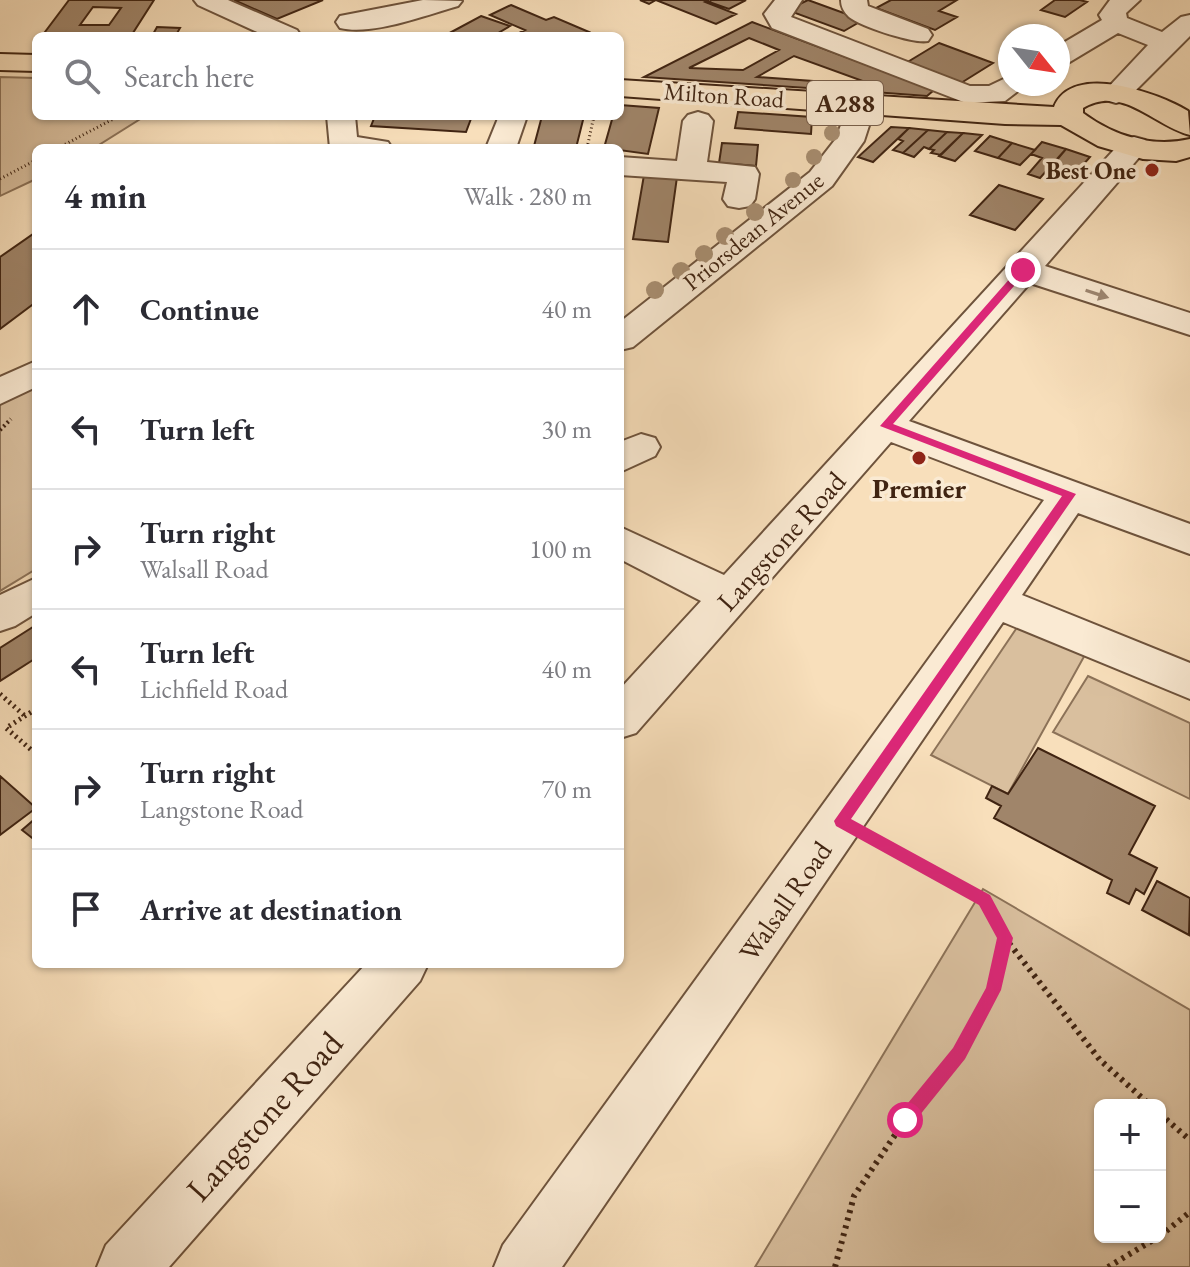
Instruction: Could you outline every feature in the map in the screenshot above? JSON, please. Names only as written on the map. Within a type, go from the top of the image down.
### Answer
[{"type":"main road","points":[[0,62],[32,63]]},
{"type":"main road","name":"Milton Road","points":[[624,88],[1005,115],[1068,116]]},
{"type":"main road","points":[[1092,93],[1116,94],[1155,105],[1187,145],[1134,146],[1081,127],[1068,116],[1069,104],[1077,97],[1092,93]]},
{"type":"street","points":[[207,0],[279,32]]},
{"type":"street","points":[[789,0],[777,14],[781,22],[966,94],[998,93]]},
{"type":"street","points":[[854,0],[859,12],[919,35]]},
{"type":"street","points":[[332,28],[450,1]]},
{"type":"street","points":[[386,32],[450,1]]},
{"type":"street","points":[[1070,48],[1121,11],[1165,43]]},
{"type":"street","points":[[1116,94],[1165,43],[1190,23]]},
{"type":"street","name":"Priorsdean Avenue","points":[[624,336],[821,179],[849,141],[862,104]]},
{"type":"street","points":[[502,144],[512,120]]},
{"type":"street","points":[[691,170],[698,121]]},
{"type":"street","points":[[342,136],[365,144]]},
{"type":"street","name":"Langstone Road","points":[[624,716],[1134,146]]},
{"type":"street","points":[[624,166],[744,174],[739,199]]},
{"type":"street","points":[[1023,270],[1190,324]]},
{"type":"street","points":[[0,392],[32,374]]},
{"type":"street","points":[[885,426],[1190,540]]},
{"type":"street","name":"Walsall Road","points":[[525,1267],[1070,494]]},
{"type":"street","points":[[624,543],[730,597]]},
{"type":"street","points":[[0,615],[32,595]]},
{"type":"street","points":[[995,601],[1190,682]]},
{"type":"street","name":"Langstone Road","points":[[128,1267],[397,968]]},
{"type":"path","points":[[66,144],[111,120]]},
{"type":"path","points":[[588,144],[593,120]]},
{"type":"path","points":[[0,179],[32,162]]},
{"type":"path","points":[[0,694],[25,716]]},
{"type":"path","points":[[32,712],[3,730],[32,751]]},
{"type":"path","points":[[841,821],[984,900],[1005,938],[1100,1060],[1143,1099]]},
{"type":"path","points":[[835,1267],[854,1196],[905,1120],[959,1053],[993,990],[1005,938]]},
{"type":"path","points":[[1166,1119],[1190,1140]]},
{"type":"path","points":[[1166,1231],[1190,1212]]},
{"type":"path","points":[[1108,1267],[1147,1243]]},
{"type":"shaded area","points":[[0,77],[32,78],[32,120],[139,120],[100,144],[32,144],[32,181],[0,196]]},
{"type":"shaded area","points":[[32,384],[32,571],[0,591],[0,401]]},
{"type":"shaded area","points":[[1020,623],[1086,653],[1008,794],[931,755]]},
{"type":"shaded area","points":[[1088,676],[1190,723],[1190,799],[1053,732]]},
{"type":"shaded area","points":[[983,889],[1190,1010],[1190,1267],[755,1267]]},
{"type":"building","points":[[69,0],[154,0],[134,32],[45,32]],"holes":[[[93,7],[121,8],[109,25],[80,25]]]},
{"type":"building","points":[[234,0],[323,0],[277,19]]},
{"type":"building","points":[[656,0],[709,0],[705,2],[736,14],[716,24]]},
{"type":"building","points":[[746,0],[729,9],[709,2]]},
{"type":"building","points":[[808,0],[863,20],[844,31],[787,10]]},
{"type":"building","points":[[891,0],[957,0],[939,11],[957,17],[935,30],[876,8]]},
{"type":"building","points":[[1055,0],[1087,2],[1065,17],[1041,10]]},
{"type":"building","points":[[511,5],[546,20],[554,17],[589,32],[521,32],[525,30],[490,15]]},
{"type":"building","points":[[481,16],[510,26],[500,32],[451,32]]},
{"type":"building","points":[[752,22],[934,90],[927,96],[860,91],[871,84],[794,56],[757,77],[826,82],[823,89],[644,77]],"holes":[[[749,38],[779,50],[743,70],[689,68]]]},
{"type":"building","points":[[157,27],[180,28],[178,32],[154,32]]},
{"type":"building","points":[[939,43],[993,63],[961,83],[906,63]]},
{"type":"building","points":[[624,105],[659,108],[648,154],[624,151],[624,144],[605,144],[612,120],[624,120]]},
{"type":"building","points":[[738,112],[812,117],[811,134],[735,128]]},
{"type":"building","points":[[373,120],[470,120],[466,132],[371,126]]},
{"type":"building","points":[[541,120],[583,120],[577,144],[535,144]]},
{"type":"building","points":[[891,127],[909,128],[873,162],[858,157]]},
{"type":"building","points":[[909,128],[928,130],[903,153],[893,150],[903,141],[898,139]]},
{"type":"building","points":[[928,130],[947,132],[929,149],[924,147],[914,157],[903,153]]},
{"type":"building","points":[[947,132],[963,133],[941,155],[931,153],[934,150],[929,149]]},
{"type":"building","points":[[963,133],[982,135],[955,161],[939,156]]},
{"type":"building","points":[[990,136],[1012,143],[998,158],[975,151]]},
{"type":"building","points":[[1042,142],[1066,149],[1040,178],[1028,174],[1042,158],[1031,154]]},
{"type":"building","points":[[722,143],[758,145],[756,166],[719,163]]},
{"type":"building","points":[[1012,143],[1035,150],[1020,165],[998,158]]},
{"type":"building","points":[[1066,149],[1090,157],[1074,175],[1050,168]]},
{"type":"building","points":[[644,175],[677,177],[668,242],[633,239]]},
{"type":"building","points":[[999,185],[1043,199],[1015,230],[970,215]]},
{"type":"building","points":[[32,235],[32,305],[0,329],[0,257]]},
{"type":"building","points":[[32,628],[32,661],[0,681],[0,648]]},
{"type":"building","points":[[1038,748],[1155,806],[1129,854],[1157,868],[1144,894],[1136,889],[1129,904],[1107,893],[1112,880],[994,818],[1001,806],[986,798],[992,786],[1008,794]]},
{"type":"building","points":[[0,776],[32,804],[32,811],[0,835]]},
{"type":"building","points":[[32,821],[32,838],[22,830]]},
{"type":"building","points":[[1157,881],[1190,898],[1189,935],[1142,910]]},
{"type":"place","name":"Best One","points":[[1152,170]]},
{"type":"place","name":"Premier","points":[[919,458]]},
{"type":"route","points":[[905,1120],[959,1053],[993,990],[1005,938],[984,900],[841,821],[1070,494],[885,426],[1023,270]]}]
